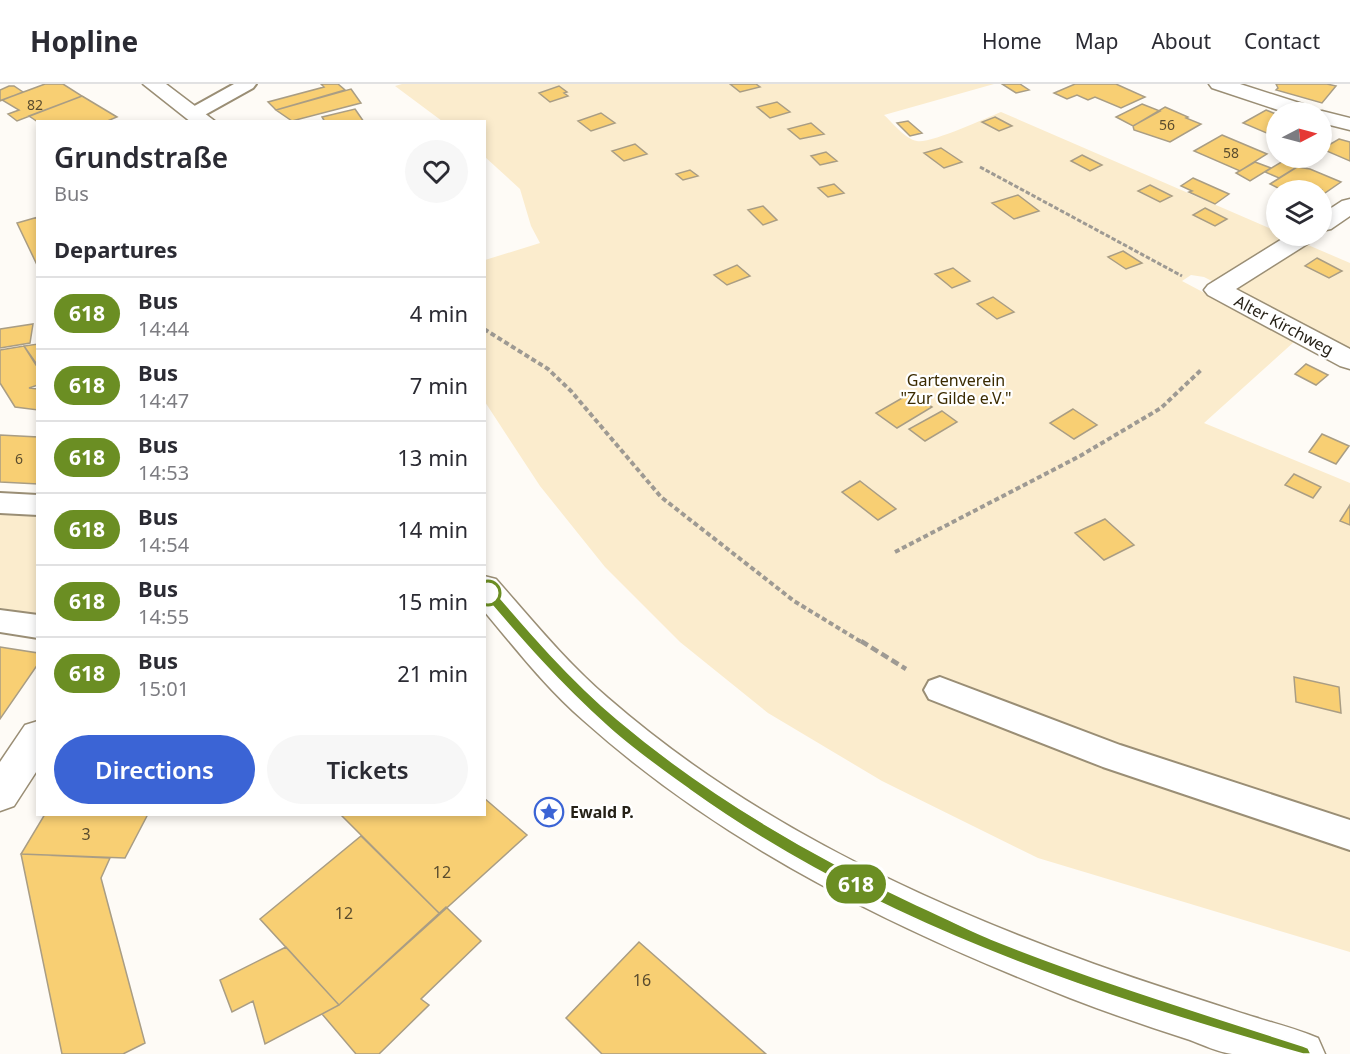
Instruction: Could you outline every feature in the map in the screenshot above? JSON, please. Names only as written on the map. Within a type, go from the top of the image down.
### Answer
[{"type":"main road","points":[[153,84],[201,117]]},
{"type":"main road","points":[[1219,84],[1274,102]]},
{"type":"main road","points":[[1332,120],[1350,124]]},
{"type":"main road","points":[[1332,218],[1350,206]]},
{"type":"main road","points":[[1217,290],[1287,246]]},
{"type":"main road","name":"Alter Kirchweg","points":[[1217,290],[1350,360]]},
{"type":"main road","points":[[486,590],[548,662],[596,709],[661,762],[744,821],[845,878],[986,944],[1128,997],[1302,1054]]},
{"type":"main road","points":[[0,794],[36,739]]},
{"type":"lane","points":[[201,117],[247,84]]},
{"type":"lane","points":[[0,503],[36,505]]},
{"type":"lane","points":[[0,621],[36,627]]},
{"type":"lane","points":[[940,690],[1114,757],[1350,835]]},
{"type":"path","points":[[980,166],[1187,278],[1217,290]]},
{"type":"path","points":[[486,330],[548,369],[571,391],[661,497],[794,601],[940,690]]},
{"type":"path","points":[[895,552],[1080,456],[1161,408],[1201,370]]},
{"type":"green space","name":"Gartenverein \"Zur Gilde e.V.\"","points":[[402,84],[994,84],[884,115],[908,137],[924,141],[1001,112],[1266,227],[1266,246],[1310,246],[1350,263],[1350,351],[1204,277],[1191,275],[1182,281],[1295,341],[1204,423],[1350,483],[1350,952],[1038,858],[882,781],[768,713],[680,642],[605,567],[540,486],[486,404],[486,260],[540,243],[531,226],[520,189],[486,158],[486,120],[441,120],[395,86]]},
{"type":"green space","points":[[0,514],[36,516],[36,614],[0,608]]},
{"type":"building","points":[[45,84],[63,84],[82,96],[17,121],[8,114],[19,110],[2,100]]},
{"type":"building","points":[[321,84],[338,84],[345,90],[276,110],[268,102],[324,87]]},
{"type":"building","points":[[730,84],[756,84],[760,87],[740,92]]},
{"type":"building","points":[[1002,84],[1020,84],[1029,90],[1016,93]]},
{"type":"building","points":[[1075,84],[1116,84],[1145,97],[1121,108],[1095,97],[1088,100],[1077,95],[1067,99],[1054,93]]},
{"type":"building","points":[[1276,84],[1336,86],[1323,102],[1276,90],[1278,88]]},
{"type":"building","points":[[14,86],[23,92],[0,101],[0,90]]},
{"type":"building","points":[[559,86],[567,92],[564,93],[568,96],[550,102],[539,93]]},
{"type":"building","points":[[351,89],[361,103],[296,120],[291,120],[276,110]]},
{"type":"building","points":[[82,96],[117,117],[110,120],[36,121],[29,116]]},
{"type":"building","points":[[777,102],[790,112],[770,118],[757,107]]},
{"type":"building","points":[[1142,104],[1160,111],[1133,126],[1116,117]]},
{"type":"building","points":[[1165,107],[1201,124],[1170,142],[1134,130],[1133,126]]},
{"type":"building","points":[[355,109],[363,120],[324,120],[322,117]]},
{"type":"building","points":[[1266,110],[1266,133],[1243,123]]},
{"type":"building","points":[[601,113],[615,123],[591,131],[578,121]]},
{"type":"building","points":[[995,117],[1012,126],[999,131],[982,122]]},
{"type":"building","points":[[908,121],[922,133],[910,136],[897,123]]},
{"type":"building","points":[[811,123],[824,134],[800,139],[788,129]]},
{"type":"building","points":[[1222,135],[1266,155],[1240,171],[1194,151]]},
{"type":"building","points":[[1339,139],[1350,142],[1350,161],[1332,153],[1332,143]]},
{"type":"building","points":[[635,144],[647,154],[624,161],[612,151]]},
{"type":"building","points":[[941,148],[962,162],[944,168],[924,153]]},
{"type":"building","points":[[826,152],[837,161],[820,165],[811,156]]},
{"type":"building","points":[[1082,155],[1102,165],[1090,171],[1071,161]]},
{"type":"building","points":[[1255,162],[1271,168],[1250,181],[1236,173]]},
{"type":"building","points":[[1272,168],[1295,168],[1279,178],[1265,172]]},
{"type":"building","points":[[1295,168],[1304,168],[1341,182],[1332,188],[1332,180],[1276,180]]},
{"type":"building","points":[[690,170],[698,176],[683,180],[676,174]]},
{"type":"building","points":[[1193,178],[1229,194],[1215,204],[1181,186]]},
{"type":"building","points":[[834,184],[844,193],[828,197],[818,188]]},
{"type":"building","points":[[1150,185],[1172,196],[1160,202],[1138,191]]},
{"type":"building","points":[[1018,195],[1039,211],[1014,219],[992,203]]},
{"type":"building","points":[[763,206],[777,220],[763,225],[748,210]]},
{"type":"building","points":[[1205,208],[1227,219],[1215,226],[1193,215]]},
{"type":"building","points":[[36,218],[36,263],[17,223]]},
{"type":"building","points":[[1123,251],[1142,263],[1126,269],[1108,257]]},
{"type":"building","points":[[1317,258],[1342,271],[1329,278],[1305,266]]},
{"type":"building","points":[[737,265],[750,276],[727,285],[714,275]]},
{"type":"building","points":[[953,268],[970,281],[952,288],[935,274]]},
{"type":"building","points":[[993,297],[1014,312],[997,319],[977,304]]},
{"type":"building","points":[[33,324],[30,343],[0,348],[0,329]]},
{"type":"building","points":[[36,344],[36,365],[24,346]]},
{"type":"building","points":[[24,346],[36,363],[36,386],[29,388],[36,389],[36,410],[15,407],[0,383],[0,350]]},
{"type":"building","points":[[1306,364],[1328,375],[1316,385],[1295,374]]},
{"type":"building","points":[[911,393],[932,407],[897,428],[876,413]]},
{"type":"building","points":[[1073,409],[1097,425],[1074,439],[1050,423]]},
{"type":"building","points":[[942,411],[957,422],[925,441],[909,429]]},
{"type":"building","points":[[1322,434],[1349,446],[1336,464],[1309,452]]},
{"type":"building","points":[[0,435],[36,437],[36,484],[0,482]]},
{"type":"building","points":[[1294,474],[1321,487],[1313,498],[1285,485]]},
{"type":"building","points":[[860,481],[896,509],[878,520],[842,492]]},
{"type":"building","points":[[1350,505],[1350,525],[1340,521]]},
{"type":"building","points":[[1105,519],[1134,545],[1104,560],[1075,533]]},
{"type":"building","points":[[0,647],[36,653],[36,667],[0,719]]},
{"type":"building","points":[[1294,677],[1339,687],[1341,713],[1296,702]]},
{"type":"building","points":[[486,800],[527,835],[440,914],[342,816],[486,816]]},
{"type":"building","points":[[44,816],[147,816],[125,858],[21,854]]},
{"type":"building","points":[[361,836],[440,914],[339,1005],[260,919]]},
{"type":"building","points":[[21,854],[110,858],[101,878],[145,1043],[123,1054],[62,1054]]},
{"type":"building","points":[[446,907],[481,941],[421,999],[429,1005],[379,1054],[356,1054],[322,1014],[339,1005]]},
{"type":"building","points":[[639,942],[766,1054],[602,1054],[566,1018]]},
{"type":"building","points":[[286,947],[339,1005],[265,1044],[253,1001],[232,1012],[220,980]]},
{"type":"bus line","name":"618","points":[[486,590],[548,662],[596,709],[661,762],[744,821],[845,878],[986,944],[1128,997],[1303,1054]]},
{"type":"place","name":"Ewald P.","points":[[549,812]]}]
